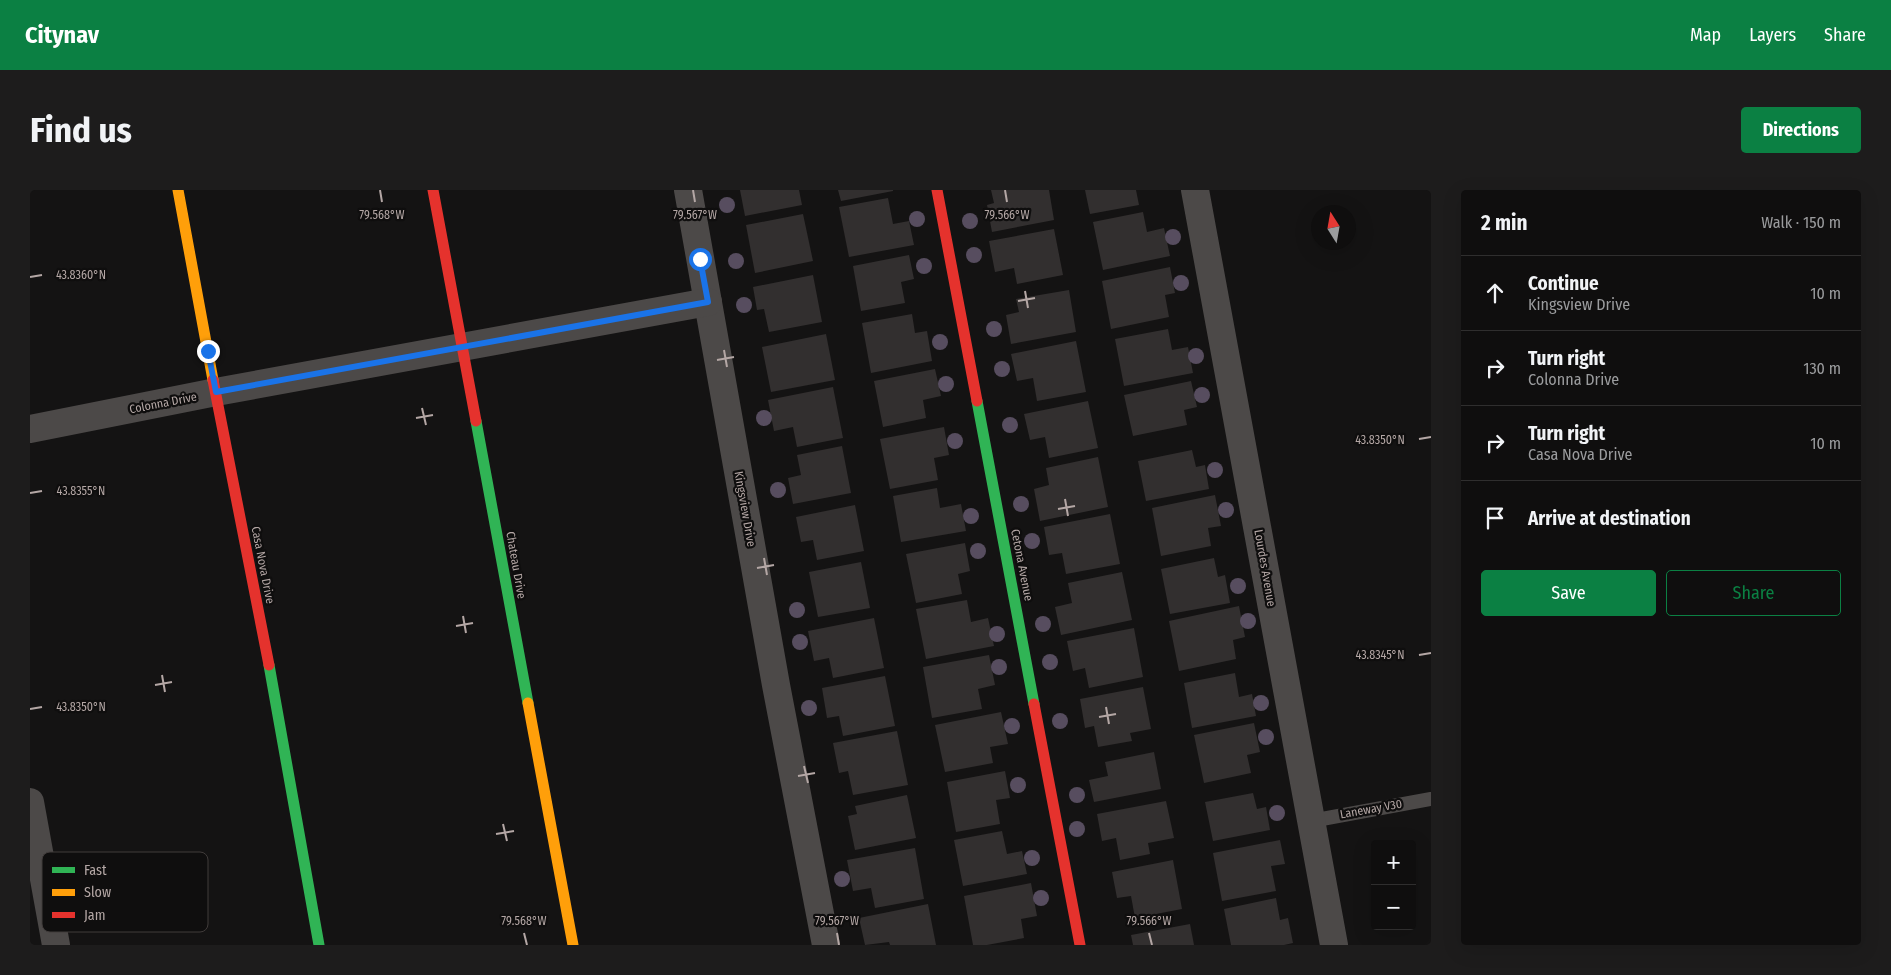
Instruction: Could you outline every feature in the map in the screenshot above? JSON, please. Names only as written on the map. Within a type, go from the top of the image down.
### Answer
[{"type":"street","name":"Casa Nova Drive","points":[[178,190],[265,642],[319,945]]},
{"type":"street","name":"Chateau Drive","points":[[433,190],[573,945]]},
{"type":"street","name":"Kingsview Drive","points":[[688,190],[776,685],[826,945]]},
{"type":"street","name":"Cetona Avenue","points":[[937,190],[1080,945]]},
{"type":"street","name":"Lourdes Avenue","points":[[1195,190],[1334,945]]},
{"type":"street","name":"Colonna Drive","points":[[30,429],[216,392],[708,302]]},
{"type":"street","points":[[30,802],[42,868]]},
{"type":"street","points":[[54,932],[56,945]]},
{"type":"lane","name":"Laneway V30","points":[[1311,821],[1431,799]]},
{"type":"building","points":[[740,190],[799,190],[802,205],[745,216]]},
{"type":"building","points":[[838,190],[893,190],[893,191],[841,201]]},
{"type":"building","points":[[991,190],[1049,190],[1054,220],[992,232],[987,205],[994,203]]},
{"type":"building","points":[[1085,190],[1136,190],[1139,205],[1090,214]]},
{"type":"building","points":[[888,198],[893,224],[909,221],[914,245],[849,257],[839,207]]},
{"type":"building","points":[[1143,212],[1147,232],[1164,228],[1170,256],[1103,270],[1093,222]]},
{"type":"building","points":[[803,214],[813,261],[755,273],[746,225]]},
{"type":"building","points":[[1054,229],[1063,275],[1017,284],[1014,268],[995,272],[989,241]]},
{"type":"building","points":[[909,255],[914,279],[901,282],[905,303],[861,311],[853,266]]},
{"type":"building","points":[[1170,267],[1175,293],[1165,295],[1169,317],[1111,329],[1102,281]]},
{"type":"building","points":[[813,275],[822,322],[769,332],[764,309],[757,310],[753,287]]},
{"type":"building","points":[[1069,290],[1076,332],[1011,344],[1006,315],[1019,312],[1016,299]]},
{"type":"building","points":[[912,314],[915,333],[927,331],[932,361],[871,373],[862,323]]},
{"type":"building","points":[[1168,329],[1172,350],[1188,347],[1193,373],[1124,386],[1115,339]]},
{"type":"building","points":[[826,334],[835,380],[771,392],[762,347]]},
{"type":"building","points":[[1076,341],[1086,392],[1037,401],[1033,378],[1017,381],[1011,354]]},
{"type":"building","points":[[935,369],[941,396],[923,400],[926,418],[883,427],[874,381]]},
{"type":"building","points":[[1191,381],[1197,407],[1184,410],[1187,425],[1133,436],[1124,395]]},
{"type":"building","points":[[833,387],[843,438],[797,447],[793,427],[774,431],[768,400]]},
{"type":"building","points":[[1088,401],[1098,448],[1049,458],[1045,437],[1030,440],[1024,414]]},
{"type":"building","points":[[944,427],[949,455],[934,458],[938,480],[890,489],[880,439]]},
{"type":"building","points":[[842,446],[851,493],[793,504],[788,478],[801,475],[797,455]]},
{"type":"building","points":[[1192,450],[1196,467],[1205,465],[1209,489],[1146,501],[1138,461]]},
{"type":"building","points":[[1098,457],[1108,507],[1040,521],[1034,489],[1049,485],[1046,468]]},
{"type":"building","points":[[937,488],[940,508],[961,504],[966,531],[901,542],[893,496]]},
{"type":"building","points":[[1215,495],[1221,526],[1208,528],[1211,546],[1161,556],[1152,508]]},
{"type":"building","points":[[855,505],[864,551],[817,560],[813,540],[801,542],[796,517]]},
{"type":"building","points":[[1110,514],[1120,564],[1066,574],[1062,553],[1049,555],[1044,527]]},
{"type":"building","points":[[965,543],[970,571],[958,574],[962,594],[916,603],[906,554]]},
{"type":"building","points":[[1214,558],[1218,577],[1225,575],[1230,603],[1170,614],[1161,569]]},
{"type":"building","points":[[861,562],[870,608],[818,617],[809,572]]},
{"type":"building","points":[[1122,572],[1132,620],[1061,635],[1055,607],[1072,603],[1068,583]]},
{"type":"building","points":[[967,600],[971,622],[988,618],[994,646],[926,659],[916,609]]},
{"type":"building","points":[[1239,606],[1245,637],[1233,640],[1236,659],[1179,671],[1169,621]]},
{"type":"building","points":[[874,618],[884,668],[833,678],[829,658],[814,661],[808,631]]},
{"type":"building","points":[[1134,628],[1143,677],[1089,688],[1085,668],[1073,671],[1067,641]]},
{"type":"building","points":[[989,655],[995,685],[978,689],[982,709],[932,718],[923,667]]},
{"type":"building","points":[[1235,673],[1239,697],[1252,694],[1256,716],[1192,728],[1184,683]]},
{"type":"building","points":[[885,676],[895,726],[843,736],[839,716],[827,718],[822,688]]},
{"type":"building","points":[[1143,687],[1151,729],[1130,733],[1132,741],[1098,747],[1094,726],[1085,728],[1080,699]]},
{"type":"building","points":[[1001,712],[1008,744],[990,747],[993,763],[945,772],[935,725]]},
{"type":"building","points":[[1254,723],[1260,752],[1247,755],[1251,773],[1204,783],[1194,735]]},
{"type":"building","points":[[897,731],[908,785],[853,795],[848,771],[839,773],[833,743]]},
{"type":"building","points":[[1154,752],[1161,789],[1094,802],[1089,780],[1108,776],[1105,762]]},
{"type":"building","points":[[1005,771],[1010,798],[996,800],[1000,824],[956,832],[947,782]]},
{"type":"building","points":[[1253,793],[1257,809],[1266,807],[1270,830],[1213,841],[1205,802]]},
{"type":"building","points":[[907,795],[916,838],[855,850],[848,816],[857,814],[855,806]]},
{"type":"building","points":[[1166,801],[1174,838],[1148,843],[1150,854],[1120,860],[1116,838],[1102,841],[1097,814]]},
{"type":"building","points":[[1002,831],[1007,854],[1022,851],[1027,874],[963,886],[954,840]]},
{"type":"building","points":[[1280,840],[1285,864],[1271,866],[1276,891],[1222,901],[1213,853]]},
{"type":"building","points":[[915,848],[924,899],[875,908],[871,888],[853,891],[847,860]]},
{"type":"building","points":[[1173,860],[1182,909],[1135,918],[1131,896],[1117,898],[1112,872]]},
{"type":"building","points":[[1031,883],[1037,916],[1021,919],[1024,938],[987,945],[973,945],[964,896]]},
{"type":"building","points":[[1276,898],[1280,920],[1288,918],[1293,943],[1284,945],[1231,945],[1224,909]]},
{"type":"building","points":[[928,904],[936,945],[890,945],[889,942],[865,945],[859,918]]},
{"type":"building","points":[[1190,924],[1194,945],[1133,945],[1131,935]]},
{"type":"traffic: fast","points":[[977,401],[1034,704]]},
{"type":"traffic: fast","points":[[476,421],[528,703]]},
{"type":"traffic: fast","points":[[269,665],[319,945]]},
{"type":"traffic: slow","points":[[178,190],[213,380]]},
{"type":"traffic: slow","points":[[528,703],[573,945]]},
{"type":"traffic: jam","points":[[433,190],[476,421]]},
{"type":"traffic: jam","points":[[937,190],[977,401]]},
{"type":"traffic: jam","points":[[213,380],[269,665]]},
{"type":"traffic: jam","points":[[1034,704],[1080,945]]},
{"type":"route","points":[[208,351],[216,392],[708,302],[700,259]]}]
